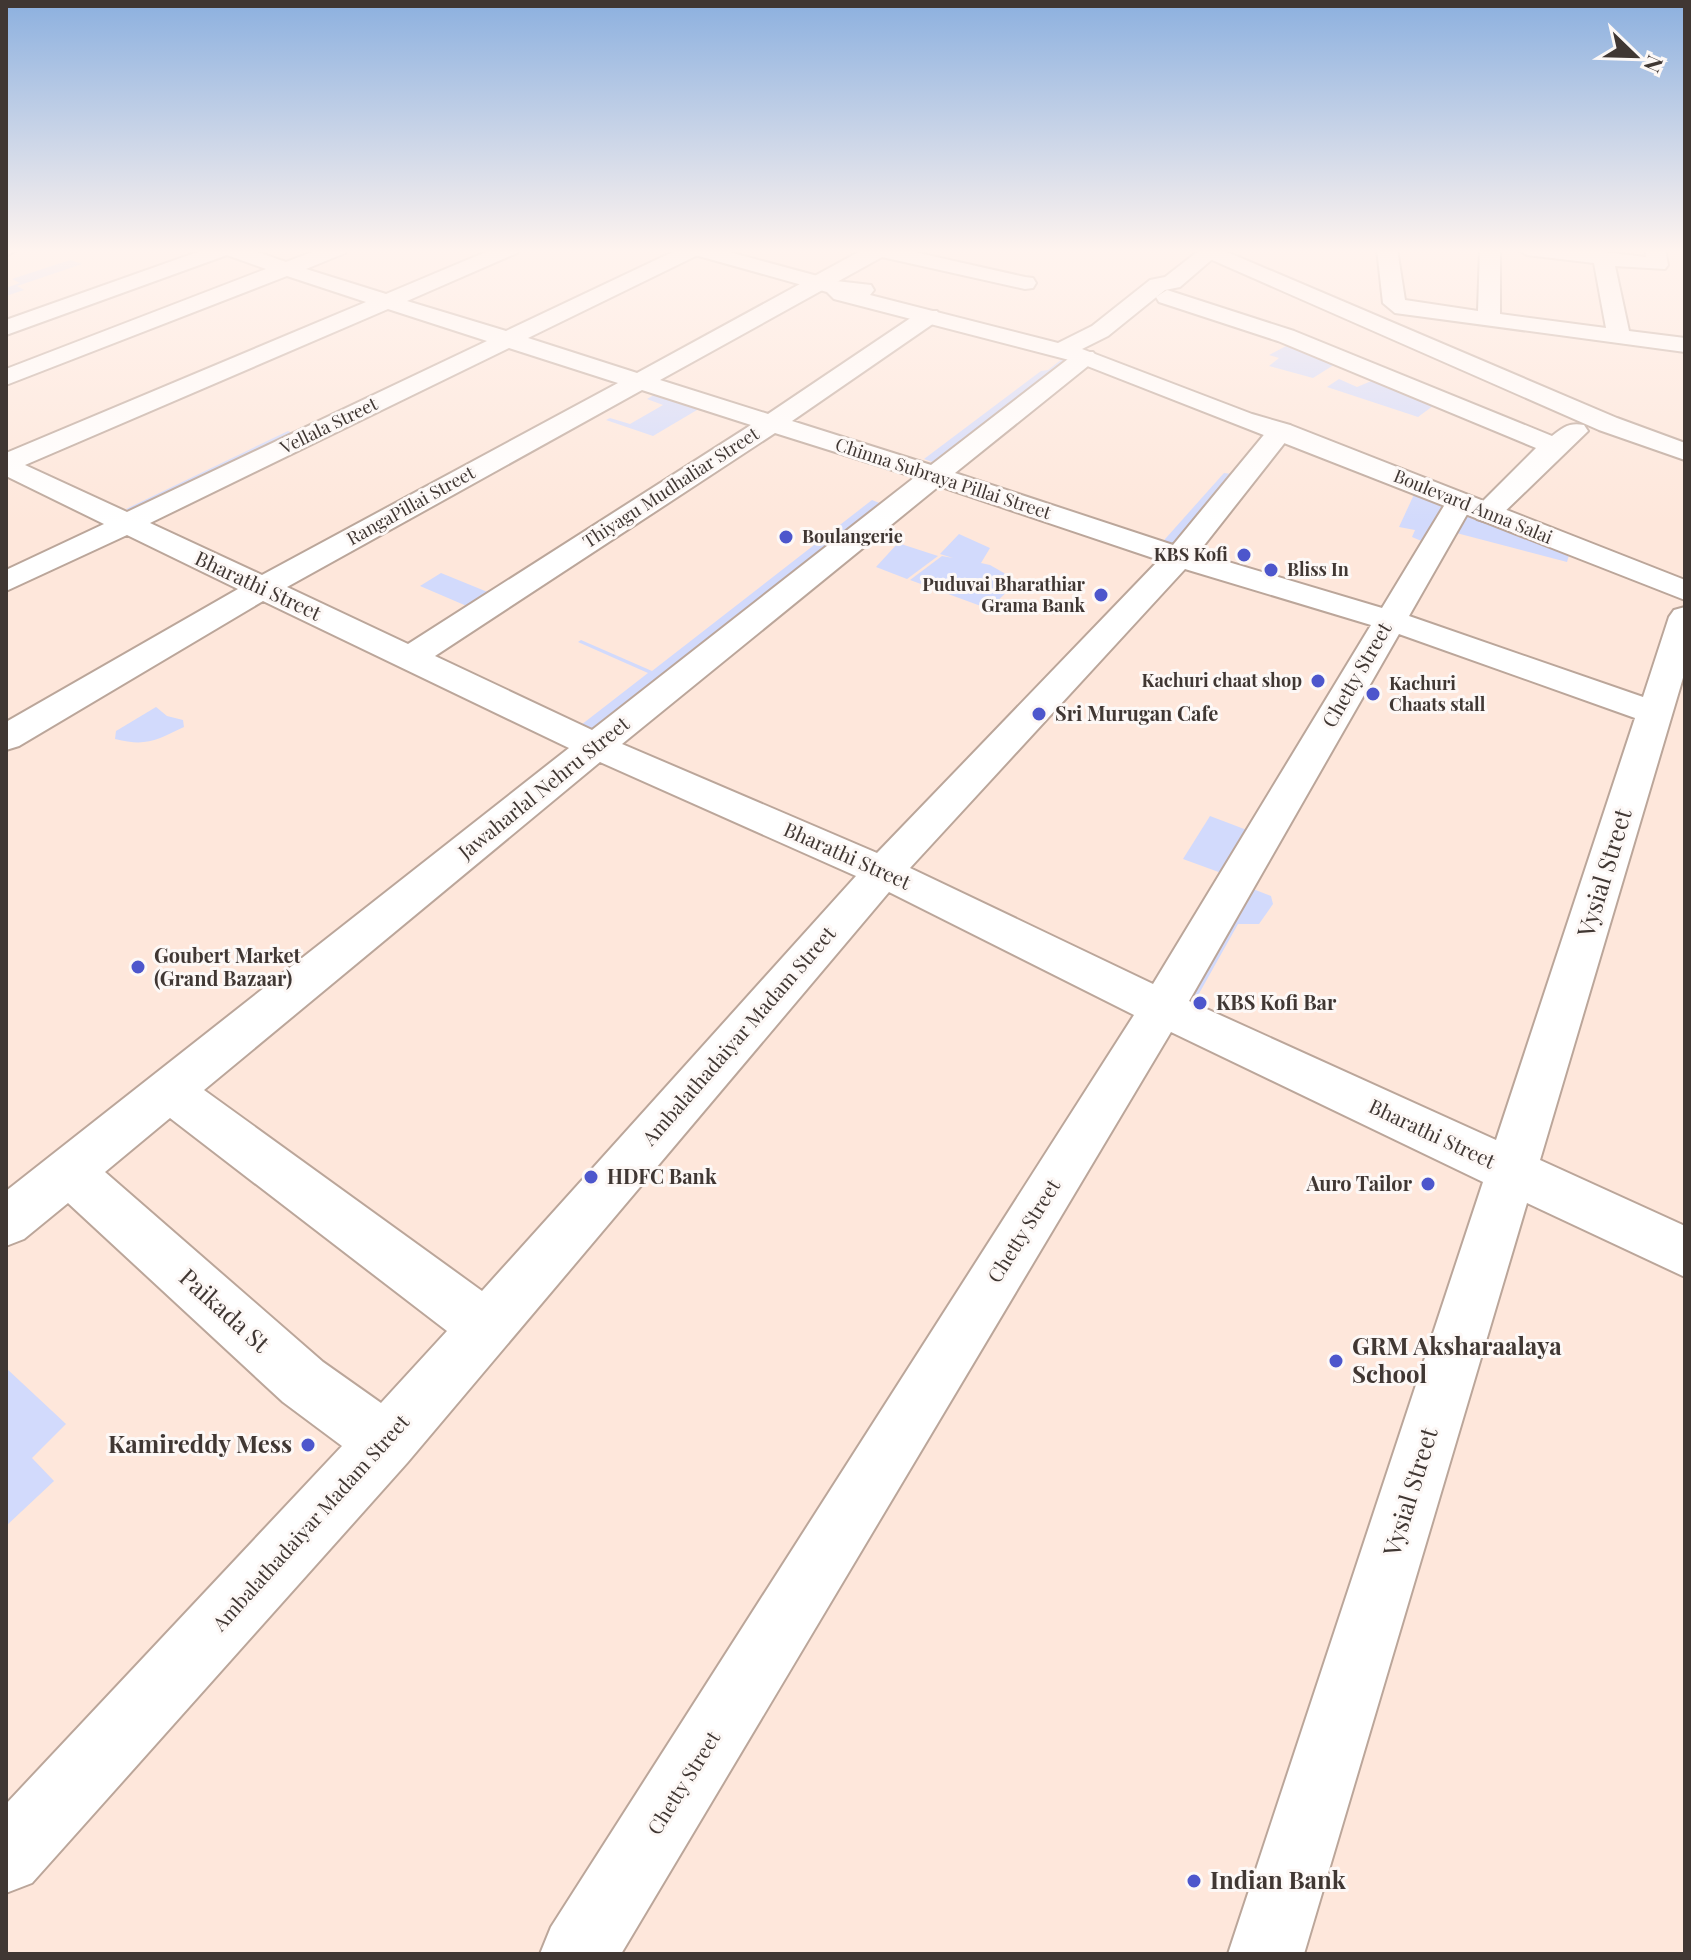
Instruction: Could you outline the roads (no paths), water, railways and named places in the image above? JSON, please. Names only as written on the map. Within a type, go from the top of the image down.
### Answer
[{"type":"street","points":[[6,378],[102,340]]},
{"type":"street","points":[[6,465],[294,340]]},
{"type":"street","name":"Vellala Street","points":[[6,582],[505,340]]},
{"type":"street","name":"Chinna Subraya Pillai Street","points":[[513,340],[935,475],[1179,557],[1389,620],[1655,713]]},
{"type":"street","name":"RangaPillai Street","points":[[6,738],[262,588],[640,381],[720,340]]},
{"type":"street","name":"Thiyagu Mudhaliar Street","points":[[411,657],[772,423],[893,340]]},
{"type":"street","name":"Boulevard Anna Salai","points":[[1055,340],[1084,346]]},
{"type":"street","name":"Boulevard Anna Salai","points":[[1063,340],[1084,346],[1243,420],[1271,427],[1685,591]]},
{"type":"street","name":"Jawaharlal Nehru Street","points":[[6,1222],[935,475],[1084,346],[1102,340]]},
{"type":"street","points":[[1297,340],[1556,447]]},
{"type":"street","points":[[1417,340],[1592,417],[1685,452]]},
{"type":"street","points":[[1463,361],[1509,340]]},
{"type":"street","points":[[1652,340],[1685,345]]},
{"type":"street","name":"Chetty Street","points":[[578,1954],[1162,1008],[1389,620],[1474,508],[1592,417]]},
{"type":"street","name":"Ambalathadaiyar Madam Street","points":[[6,1857],[386,1442],[883,872],[1179,557],[1271,427]]},
{"type":"street","name":"Bharathi Street","points":[[6,465],[595,746],[883,872],[1162,1008],[1685,1252]]},
{"type":"street","name":"Vysial Street","points":[[1266,1954],[1685,617]]},
{"type":"street","points":[[168,1090],[486,1327]]},
{"type":"street","name":"Paikada St","points":[[69,1172],[303,1382],[386,1442]]},
{"type":"place","name":"Boulangerie","points":[[786,537]]},
{"type":"place","name":"KBS Kofi","points":[[1244,555]]},
{"type":"place","name":"Bliss In","points":[[1271,570]]},
{"type":"place","name":"Puduvai Bharathiar Grama Bank","points":[[1101,595]]},
{"type":"place","name":"Kachuri chaat shop","points":[[1318,681]]},
{"type":"place","name":"Kachuri Chaats stall","points":[[1373,694]]},
{"type":"place","name":"Sri Murugan Cafe","points":[[1039,714]]},
{"type":"place","name":"Goubert Market (Grand Bazaar)","points":[[138,967]]},
{"type":"place","name":"KBS Kofi Bar","points":[[1200,1003]]},
{"type":"place","name":"HDFC Bank","points":[[591,1177]]},
{"type":"place","name":"Auro Tailor","points":[[1428,1184]]},
{"type":"place","name":"GRM Aksharaalaya School","points":[[1336,1361]]},
{"type":"place","name":"Kamireddy Mess","points":[[308,1445]]},
{"type":"place","name":"Indian Bank","points":[[1194,1881]]}]
